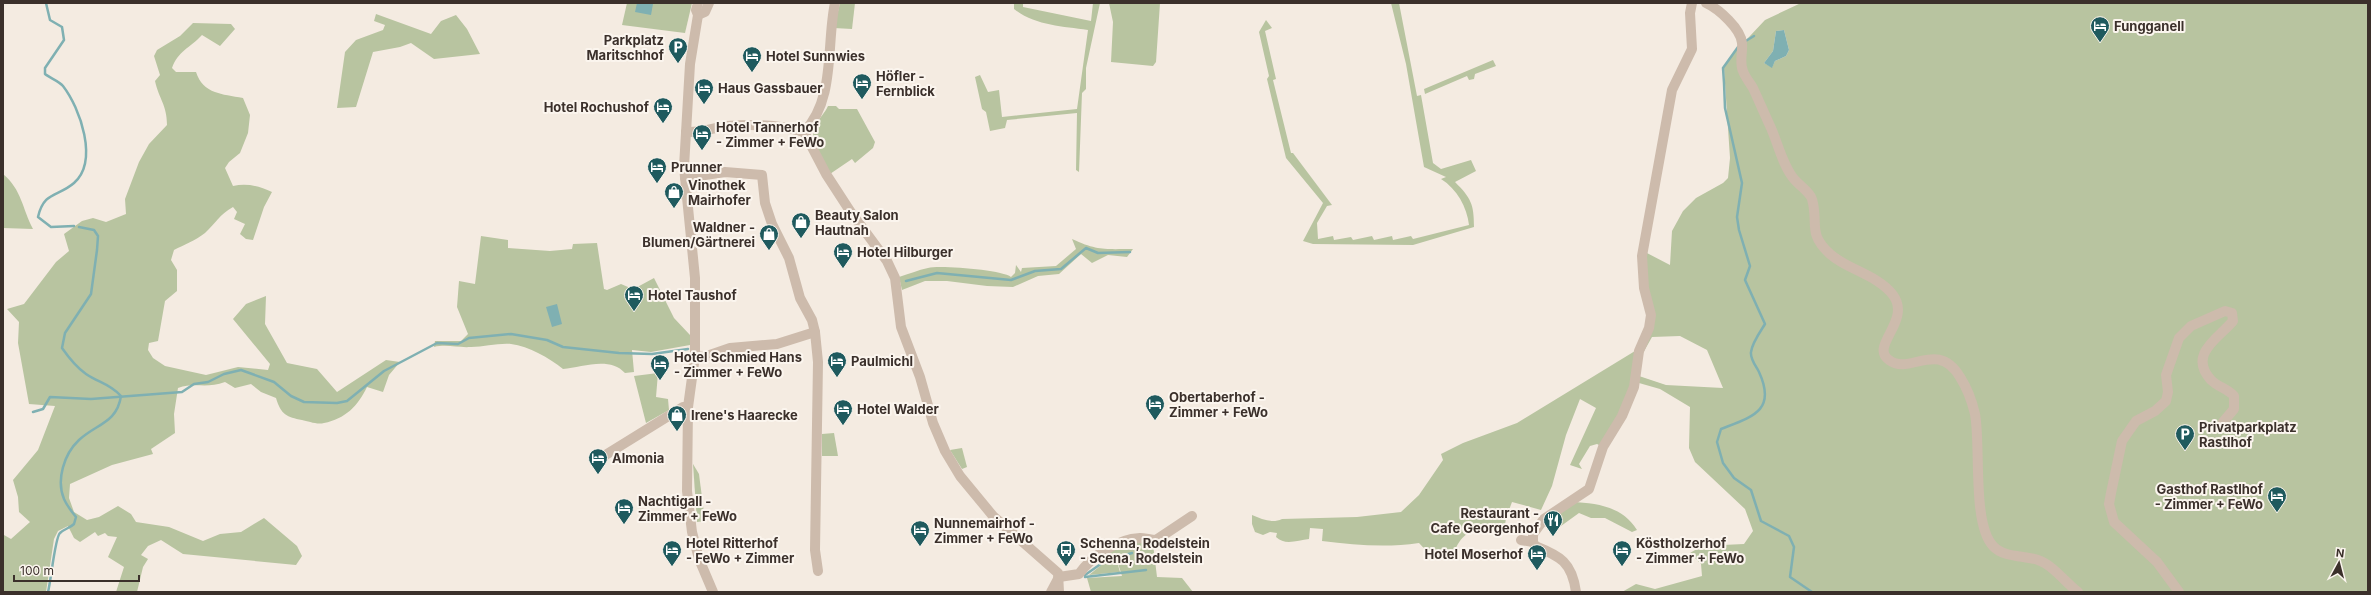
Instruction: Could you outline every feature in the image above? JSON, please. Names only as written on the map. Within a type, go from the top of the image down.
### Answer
[{"type":"street","points":[[698,3],[696,10],[698,15],[690,64],[684,178],[694,254],[695,356],[688,407],[687,491],[690,523],[699,558],[712,592]]},
{"type":"street","points":[[698,15],[703,14],[709,3]]},
{"type":"street","points":[[804,132],[816,114],[825,85],[831,25],[835,3]]},
{"type":"street","points":[[1532,542],[1533,534],[1544,519],[1589,489],[1603,447],[1622,416],[1634,387],[1639,351],[1649,328],[1651,315],[1644,288],[1642,256],[1672,90],[1692,48],[1690,13],[1692,3]]},
{"type":"street","points":[[1706,3],[1737,31],[1742,42],[1742,71],[1753,89],[1792,177],[1812,198],[1815,237],[1831,255],[1886,287],[1897,302],[1898,315],[1896,324],[1885,341],[1884,354],[1888,360],[1896,363],[1909,363],[1930,358],[1946,362],[1953,368],[1966,388],[1974,413],[1981,515],[1987,537],[1991,545],[2006,554],[2038,560],[2046,564],[2078,592]]},
{"type":"street","points":[[686,132],[702,132],[735,126],[778,127],[804,132]]},
{"type":"street","points":[[804,132],[826,174],[850,211],[886,260],[895,278],[901,327],[920,377],[933,423],[945,451],[960,476],[993,516],[1058,572],[1059,592]]},
{"type":"street","points":[[684,178],[725,172],[762,175],[765,203],[772,224],[789,258],[800,298],[812,320],[815,332],[818,362],[815,550],[818,572]]},
{"type":"street","points":[[2179,592],[2157,562],[2114,522],[2109,504],[2122,441],[2136,421],[2155,411],[2166,401],[2168,392],[2166,375],[2179,338],[2191,326],[2225,311],[2232,313],[2233,321],[2207,346],[2204,359],[2205,368],[2211,380],[2234,396],[2234,409],[2222,422]]},
{"type":"street","points":[[695,356],[704,357],[730,348],[776,344],[815,332]]},
{"type":"street","points":[[598,459],[683,407],[688,407]]},
{"type":"street","points":[[1059,577],[1079,574],[1098,555],[1122,543],[1140,538],[1156,540],[1192,516]]},
{"type":"street","points":[[1521,540],[1532,542],[1535,546],[1563,559],[1572,576],[1576,592]]},
{"type":"street","points":[[1051,592],[1059,577]]},
{"type":"green space","points":[[627,3],[692,3],[685,33],[622,25]]},
{"type":"green space","points":[[840,3],[855,3],[852,29],[834,28]]},
{"type":"green space","points":[[1014,3],[1023,3],[1023,7],[1091,21],[1093,3],[1100,3],[1086,68],[1086,89],[1082,93],[1079,172],[1076,170],[1077,113],[1007,120],[1005,128],[990,131],[986,112],[982,109],[975,77],[980,75],[988,92],[999,90],[1002,117],[1077,109],[1088,30],[1059,26],[1031,19],[1014,9]]},
{"type":"green space","points":[[1109,3],[1160,3],[1156,62],[1153,66],[1111,62],[1113,22]]},
{"type":"green space","points":[[1391,3],[1399,3],[1417,96],[1421,95],[1433,163],[1441,169],[1471,160],[1476,171],[1455,182],[1468,197],[1472,207],[1474,227],[1413,245],[1313,244],[1303,241],[1323,203],[1286,158],[1267,79],[1269,76],[1259,32],[1266,20],[1272,28],[1265,31],[1276,79],[1273,80],[1291,153],[1293,153],[1332,205],[1327,206],[1317,223],[1318,239],[1333,236],[1334,240],[1351,237],[1353,240],[1372,236],[1374,240],[1392,236],[1393,240],[1411,236],[1413,239],[1469,225],[1466,212],[1460,199],[1452,188],[1441,179],[1446,177],[1424,167],[1406,64]]},
{"type":"green space","points":[[1801,3],[2368,3],[2368,592],[1622,592],[1636,584],[1655,589],[1702,576],[1701,564],[1690,553],[1702,546],[1744,544],[1753,531],[1745,509],[1695,462],[1689,448],[1690,407],[1660,389],[1639,383],[1638,348],[1653,310],[1645,276],[1645,252],[1670,265],[1672,231],[1683,211],[1696,198],[1723,183],[1728,178],[1730,158],[1724,68],[1733,54],[1765,20]],"holes":[[[1784,30],[1789,50],[1786,56],[1775,61],[1772,67],[1764,63],[1773,51],[1776,31]],[[1680,336],[1707,350],[1723,388],[1666,385],[1639,376],[1643,353],[1652,337]]]},
{"type":"green space","points":[[376,14],[431,34],[441,21],[456,15],[467,29],[480,54],[434,59],[411,43],[400,47],[373,52],[356,107],[337,108],[345,52],[356,40],[383,30],[385,25],[374,21]]},
{"type":"green space","points":[[193,23],[231,24],[235,29],[220,46],[202,35],[181,54],[172,68],[176,72],[196,72],[203,85],[214,92],[243,98],[250,115],[248,133],[240,153],[229,162],[225,168],[233,186],[253,186],[272,192],[264,207],[253,240],[246,239],[240,234],[245,224],[234,219],[237,212],[233,207],[221,216],[205,233],[174,250],[171,260],[177,270],[177,291],[165,301],[158,341],[149,343],[148,350],[153,358],[165,366],[206,375],[238,367],[268,370],[270,364],[233,319],[246,304],[266,296],[265,324],[287,363],[317,369],[337,392],[386,360],[400,362],[389,375],[383,392],[367,387],[350,411],[332,421],[318,424],[288,416],[282,412],[276,398],[261,392],[251,384],[235,388],[225,382],[212,385],[184,386],[178,388],[174,414],[175,433],[151,449],[153,454],[112,465],[70,484],[69,498],[74,512],[87,520],[99,517],[118,506],[131,514],[136,522],[169,527],[203,541],[220,534],[241,532],[264,518],[297,546],[302,556],[296,565],[183,554],[161,540],[148,546],[141,555],[148,559],[143,567],[137,592],[116,592],[124,567],[108,557],[117,537],[108,536],[105,533],[98,536],[95,532],[80,542],[74,538],[68,526],[58,531],[54,539],[46,592],[3,592],[3,537],[4,535],[11,539],[30,522],[19,512],[18,497],[13,480],[38,450],[55,406],[29,404],[18,343],[19,322],[7,309],[24,304],[56,262],[69,251],[64,234],[82,221],[93,218],[106,222],[126,214],[125,199],[139,162],[149,144],[167,125],[166,112],[155,81],[160,75],[154,56],[157,50],[180,36]]},
{"type":"green space","points":[[1493,60],[1496,66],[1475,74],[1474,79],[1469,80],[1467,76],[1425,94],[1424,89]]},
{"type":"green space","points":[[828,106],[836,106],[839,109],[857,109],[875,142],[873,148],[855,163],[852,159],[827,176],[817,151],[813,131]]},
{"type":"green space","points":[[3,174],[18,193],[33,229],[3,228]]},
{"type":"green space","points":[[481,236],[508,240],[508,248],[550,251],[572,249],[573,244],[597,243],[604,289],[607,290],[621,284],[628,287],[630,291],[654,278],[674,318],[690,335],[690,345],[651,352],[632,350],[634,372],[625,373],[612,365],[604,364],[563,369],[538,353],[525,347],[511,344],[476,347],[434,347],[435,341],[461,341],[468,334],[457,307],[459,281],[475,284]]},
{"type":"green space","points":[[1072,239],[1095,247],[1133,249],[1127,257],[1108,255],[1092,263],[1081,254],[1059,274],[1038,276],[1013,287],[987,286],[947,281],[925,281],[902,290],[899,277],[928,268],[945,267],[971,269],[996,272],[1011,277],[1015,273],[1016,265],[1021,272],[1022,268],[1056,266],[1076,249]]},
{"type":"green space","points":[[1635,351],[1633,383],[1603,447],[1597,444],[1590,446],[1579,464],[1582,469],[1570,465],[1596,408],[1580,399],[1566,435],[1552,486],[1541,510],[1512,502],[1506,518],[1504,532],[1485,529],[1470,532],[1460,541],[1452,558],[1430,552],[1419,543],[1407,545],[1370,545],[1322,541],[1323,529],[1310,528],[1309,539],[1292,542],[1280,540],[1276,537],[1277,533],[1270,532],[1263,535],[1255,532],[1252,524],[1252,515],[1274,521],[1282,519],[1357,517],[1401,512],[1419,495],[1443,460],[1441,454],[1463,443],[1517,423]]},
{"type":"green space","points":[[658,373],[656,397],[668,399],[669,410],[646,423],[634,376]]},
{"type":"green space","points":[[834,433],[838,456],[822,456],[822,434]]},
{"type":"green space","points":[[962,448],[967,467],[962,469],[950,450]]},
{"type":"green space","points":[[693,464],[699,474],[705,521],[697,522]]},
{"type":"green space","points":[[1572,502],[1600,505],[1617,511],[1625,516],[1637,530],[1632,532],[1605,518],[1591,518],[1579,513],[1561,526],[1553,516]]},
{"type":"green space","points":[[1138,542],[1153,544],[1157,577],[1182,578],[1193,592],[1091,592],[1087,578],[1122,576],[1116,557],[1111,558],[1108,552],[1124,545]]},
{"type":"green space","points":[[1116,558],[1120,572],[1089,575],[1105,562]]},
{"type":"water","points":[[637,3],[653,4],[651,15],[635,12]]},
{"type":"water","points":[[1784,30],[1789,50],[1786,56],[1775,61],[1772,68],[1764,63],[1773,51],[1776,31]]},
{"type":"water","points":[[557,304],[562,324],[552,327],[546,307]]},
{"type":"waterway","points":[[46,3],[50,20],[62,27],[64,40],[45,68],[45,74],[61,84],[69,96],[81,121],[86,148],[85,162],[81,173],[74,183],[52,196],[44,203],[38,217],[51,227],[74,226]]},
{"type":"waterway","points":[[1744,42],[1754,36]]},
{"type":"waterway","points":[[1738,47],[1723,68],[1725,108],[1742,183],[1737,217],[1739,230],[1750,266],[1745,280],[1765,324],[1755,341],[1751,355],[1764,385],[1765,396],[1763,404],[1758,411],[1743,421],[1721,429],[1717,442],[1723,463],[1734,478],[1751,490],[1761,521],[1789,536],[1794,547],[1790,577],[1812,592]]},
{"type":"waterway","points":[[48,592],[58,536],[74,524],[76,517],[64,499],[62,492],[61,476],[63,468],[69,452],[79,440],[110,418],[119,405],[121,396],[112,388],[82,371],[62,348],[65,333],[91,294],[98,236],[94,230],[79,227]]},
{"type":"waterway","points":[[906,281],[937,273],[1011,280],[1035,271],[1061,269],[1086,248],[1098,253],[1130,252]]},
{"type":"waterway","points":[[33,412],[43,409],[50,397],[91,399],[182,392],[194,384],[208,382],[224,374],[241,370],[274,382],[291,396],[304,402],[337,403],[347,401],[384,371],[437,343],[458,344],[469,338],[511,334],[547,340],[563,347],[619,353],[652,354],[688,349]]},
{"type":"waterway","points":[[1085,575],[1105,561],[1132,553]]},
{"type":"waterway","points":[[1085,577],[1146,570]]},
{"type":"place","name":"Fungganell","points":[[2100,43]]},
{"type":"place","name":"Parkplatz Maritschhof","points":[[678,64]]},
{"type":"place","name":"Hotel Sunnwies","points":[[752,73]]},
{"type":"place","name":"Höfler - Fernblick","points":[[862,100]]},
{"type":"place","name":"Haus Gassbauer","points":[[704,105]]},
{"type":"place","name":"Hotel Rochushof","points":[[663,124]]},
{"type":"place","name":"Hotel Tannerhof - Zimmer + FeWo","points":[[702,151]]},
{"type":"place","name":"Prunner","points":[[657,184]]},
{"type":"place","name":"Vinothek Mairhofer","points":[[674,209]]},
{"type":"place","name":"Beauty Salon Hautnah","points":[[801,239]]},
{"type":"place","name":"Waldner - Blumen/Gärtnerei","points":[[769,251]]},
{"type":"place","name":"Hotel Hilburger","points":[[843,269]]},
{"type":"place","name":"Hotel Taushof","points":[[634,312]]},
{"type":"place","name":"Paulmichl","points":[[837,378]]},
{"type":"place","name":"Hotel Schmied Hans - Zimmer + FeWo","points":[[660,381]]},
{"type":"place","name":"Obertaberhof - Zimmer + FeWo","points":[[1155,421]]},
{"type":"place","name":"Hotel Walder","points":[[843,426]]},
{"type":"place","name":"Irene's Haarecke","points":[[677,432]]},
{"type":"place","name":"Privatparkplatz Rastlhof","points":[[2185,451]]},
{"type":"place","name":"Almonia","points":[[598,475]]},
{"type":"place","name":"Gasthof Rastlhof - Zimmer + FeWo","points":[[2277,513]]},
{"type":"place","name":"Nachtigall - Zimmer + FeWo","points":[[624,525]]},
{"type":"place","name":"Restaurant - Cafe Georgenhof","points":[[1553,537]]},
{"type":"place","name":"Nunnemairhof - Zimmer + FeWo","points":[[920,547]]},
{"type":"place","name":"Hotel Ritterhof - FeWo + Zimmer","points":[[672,567]]},
{"type":"place","name":"Schenna, Rodelstein - Scena, Rodelstein","points":[[1066,567]]},
{"type":"place","name":"Köstholzerhof - Zimmer + FeWo","points":[[1622,567]]},
{"type":"place","name":"Hotel Moserhof","points":[[1537,571]]}]
